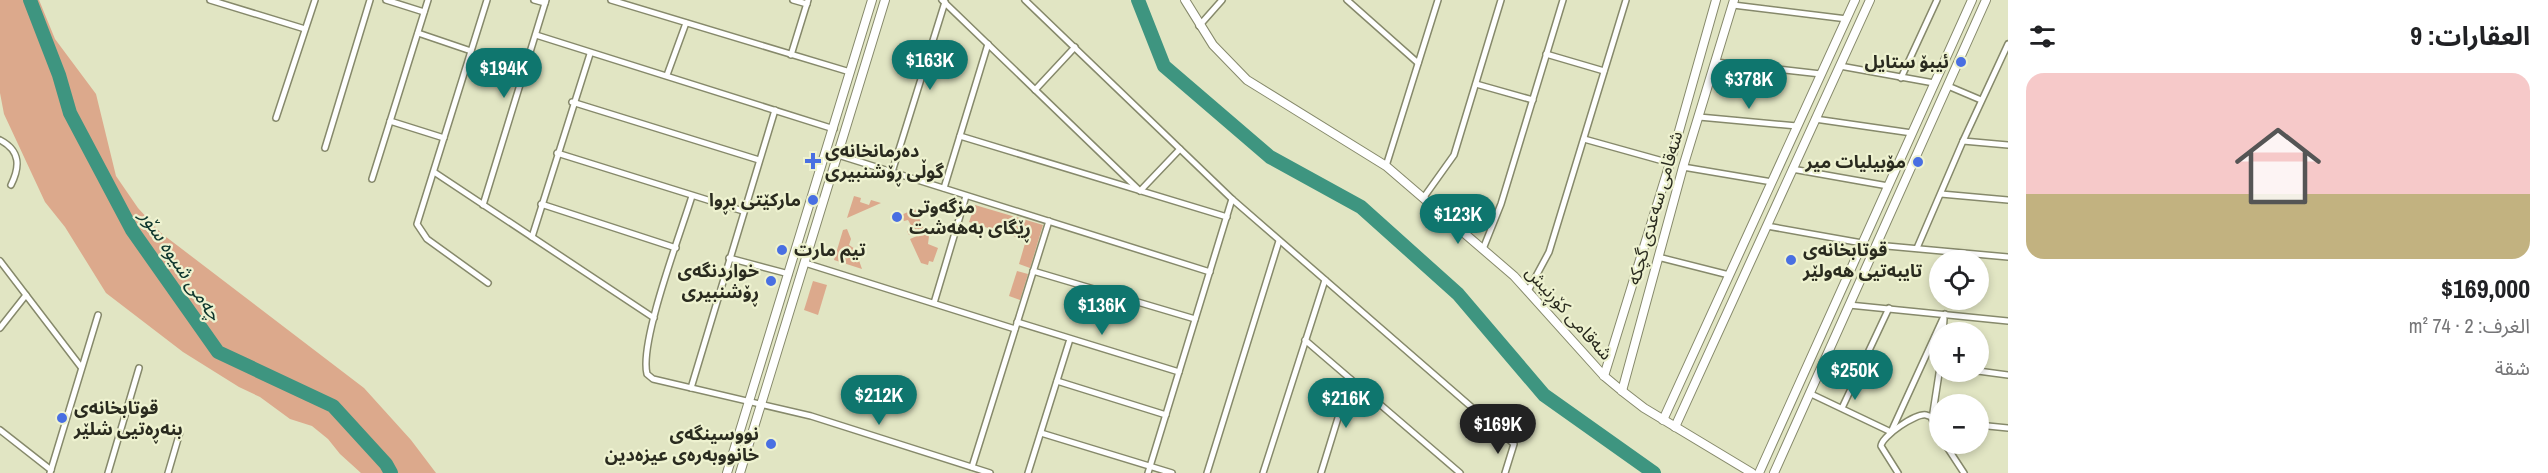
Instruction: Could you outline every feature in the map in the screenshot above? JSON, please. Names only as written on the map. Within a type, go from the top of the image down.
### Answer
[{"type":"main road","points":[[727,473],[872,0]]},
{"type":"main road","points":[[740,473],[885,0]]},
{"type":"main road","name":"شەقامی کۆڕنیش","points":[[1185,0],[1199,26],[1229,64],[1247,80],[1386,166],[1424,197],[1528,291],[1604,376],[1675,428],[1752,473]]},
{"type":"main road","name":"شەقامی سەعدی گچکە","points":[[1604,376],[1670,163],[1716,0]]},
{"type":"main road","points":[[1663,420],[1855,0]]},
{"type":"main road","points":[[1675,428],[1870,0]]},
{"type":"main road","points":[[1759,473],[1972,0]]},
{"type":"main road","points":[[1774,473],[1986,0]]},
{"type":"main road","name":"شەقامی سەعدی گچکە","points":[[1622,391],[1683,167],[1734,3]]},
{"type":"main road","points":[[1897,165],[1910,169]]},
{"type":"main road","points":[[1669,404],[1674,411],[1682,410]]},
{"type":"street","points":[[210,0],[305,29]]},
{"type":"street","points":[[276,118],[315,0]]},
{"type":"street","points":[[325,148],[370,0]]},
{"type":"street","points":[[386,0],[424,12]]},
{"type":"street","points":[[372,179],[428,0]]},
{"type":"street","points":[[487,0],[417,224],[427,239],[488,283]]},
{"type":"street","points":[[483,205],[545,2],[534,0]]},
{"type":"street","points":[[611,0],[850,72]]},
{"type":"street","points":[[791,55],[808,2],[794,0]]},
{"type":"street","points":[[1025,0],[1232,200],[1514,444],[1505,473]]},
{"type":"street","points":[[1199,26],[1222,0]]},
{"type":"street","points":[[1347,0],[1418,63]]},
{"type":"street","points":[[1386,166],[1438,0]]},
{"type":"street","points":[[1424,197],[1454,155],[1501,0]]},
{"type":"street","points":[[1483,249],[1501,204],[1563,0]]},
{"type":"street","points":[[1528,291],[1549,252],[1626,0]]},
{"type":"street","points":[[1900,78],[1937,0]]},
{"type":"street","points":[[892,172],[944,1],[1140,190]]},
{"type":"street","points":[[1734,3],[1847,19]]},
{"type":"street","points":[[667,75],[686,23]]},
{"type":"street","points":[[418,33],[471,51]]},
{"type":"street","points":[[536,35],[590,54],[667,75],[834,129]]},
{"type":"street","points":[[944,189],[988,44]]},
{"type":"street","points":[[1917,248],[1981,100],[2005,60],[2008,44]]},
{"type":"street","points":[[1035,90],[1075,47]]},
{"type":"street","points":[[532,237],[572,102],[590,54]]},
{"type":"street","points":[[1546,54],[1604,71]]},
{"type":"street","points":[[1714,62],[1821,74]]},
{"type":"street","points":[[1840,66],[1934,83]]},
{"type":"street","points":[[1476,84],[1533,100]]},
{"type":"street","points":[[1948,86],[1981,100]]},
{"type":"street","points":[[572,102],[759,160]]},
{"type":"street","points":[[691,388],[775,110]]},
{"type":"street","points":[[1699,117],[1797,126]]},
{"type":"street","points":[[1815,119],[1912,133]]},
{"type":"street","points":[[390,121],[444,138]]},
{"type":"street","points":[[960,136],[1227,217]]},
{"type":"street","points":[[1584,139],[1670,163]]},
{"type":"street","points":[[0,140],[15,154],[18,163],[18,170],[10,185]]},
{"type":"street","points":[[1963,141],[2008,145]]},
{"type":"street","points":[[1140,190],[1180,149]]},
{"type":"street","points":[[557,153],[743,211]]},
{"type":"street","points":[[838,155],[1210,272]]},
{"type":"street","points":[[1683,167],[1772,182]]},
{"type":"street","points":[[1792,169],[1888,186]]},
{"type":"street","points":[[434,172],[654,318]]},
{"type":"street","points":[[1941,194],[2008,200]]},
{"type":"street","points":[[692,196],[654,318],[645,366],[646,374],[653,379],[811,416],[990,473]]},
{"type":"street","points":[[933,303],[966,196]]},
{"type":"street","points":[[1149,470],[1232,200]]},
{"type":"street","points":[[542,204],[676,248]]},
{"type":"street","points":[[972,467],[1049,221]]},
{"type":"street","points":[[1767,226],[1862,243]]},
{"type":"street","points":[[1206,473],[1280,241]]},
{"type":"street","points":[[1876,245],[2008,257]]},
{"type":"street","points":[[1658,257],[1729,275]]},
{"type":"street","points":[[729,258],[789,274]]},
{"type":"street","points":[[0,261],[81,368]]},
{"type":"street","points":[[806,263],[933,303],[1070,339],[1179,372]]},
{"type":"street","points":[[1033,272],[1195,319]]},
{"type":"street","points":[[1263,473],[1325,280]]},
{"type":"street","points":[[0,328],[26,294]]},
{"type":"street","points":[[1849,305],[2008,321]]},
{"type":"street","points":[[1842,408],[1889,308]]},
{"type":"street","points":[[1944,322],[1945,314]]},
{"type":"street","points":[[1891,432],[1945,314]]},
{"type":"street","points":[[0,430],[51,471],[98,315]]},
{"type":"street","points":[[1029,473],[1070,339]]},
{"type":"street","points":[[1305,340],[1461,473]]},
{"type":"street","points":[[108,473],[139,368]]},
{"type":"street","points":[[1989,372],[2008,375]]},
{"type":"street","points":[[1321,473],[1350,379]]},
{"type":"street","points":[[1057,381],[1166,415]]},
{"type":"street","points":[[1809,393],[1891,432]]},
{"type":"street","points":[[1898,473],[1881,446],[1882,440],[1891,432],[1925,415],[1929,417]]},
{"type":"street","points":[[1989,425],[2008,428]]},
{"type":"street","points":[[168,473],[180,432]]},
{"type":"street","points":[[1041,433],[1149,470],[1172,473]]},
{"type":"street","points":[[1952,454],[1964,473]]},
{"type":"shaded area","points":[[0,0],[39,0],[55,39],[96,94],[116,176],[138,208],[161,233],[364,388],[411,440],[436,473],[361,473],[312,426],[290,419],[260,397],[239,387],[183,352],[106,293],[65,227],[45,202],[4,114],[0,93]]},
{"type":"shaded area","points":[[854,196],[861,198],[860,202],[869,205],[871,200],[881,203],[847,218]]},
{"type":"shaded area","points":[[975,205],[1043,225],[1030,268],[1019,264],[1026,240],[969,222]]},
{"type":"shaded area","points":[[915,209],[924,229],[909,235],[907,231],[912,227],[908,220],[904,221],[901,215]]},
{"type":"shaded area","points":[[847,229],[851,239],[849,245],[855,249],[862,269],[834,260],[843,230]]},
{"type":"shaded area","points":[[926,232],[929,236],[928,244],[938,248],[933,262],[929,261],[928,265],[921,263],[910,239]]},
{"type":"shaded area","points":[[1017,271],[1028,274],[1020,300],[1009,296]]},
{"type":"shaded area","points":[[813,281],[827,285],[818,315],[804,310]]},
{"type":"waterway","name":"چەمی شیوە سۆر","points":[[30,0],[59,75],[70,113],[132,230],[218,352],[333,406],[386,464],[391,473]]},
{"type":"waterway","points":[[1138,0],[1164,66],[1270,157],[1361,207],[1458,294],[1544,395],[1654,473]]},
{"type":"place","name":"ئیبۆ ستایل","points":[[1961,62]]},
{"type":"place","name":"دەرمانخانەی گوڵی ڕۆشنبیری","points":[[813,161]]},
{"type":"place","name":"مۆبيليات مير","points":[[1918,162]]},
{"type":"place","name":"مارکێتی بڕوا","points":[[813,200]]},
{"type":"place","name":"مزگەوتی ڕێگای بەھەشت","points":[[897,217]]},
{"type":"place","name":"تیم مارت","points":[[782,250]]},
{"type":"place","name":"قوتابخانەی تایبەتیی هەولێر","points":[[1791,260]]},
{"type":"place","name":"خواردنگەی ڕۆشنبیری","points":[[771,281]]},
{"type":"place","name":"قوتابخانەی بنەڕەتیی شلێر","points":[[62,418]]},
{"type":"place","name":"نووسینگەی خانووبەرەی عیزەدین","points":[[771,444]]}]
